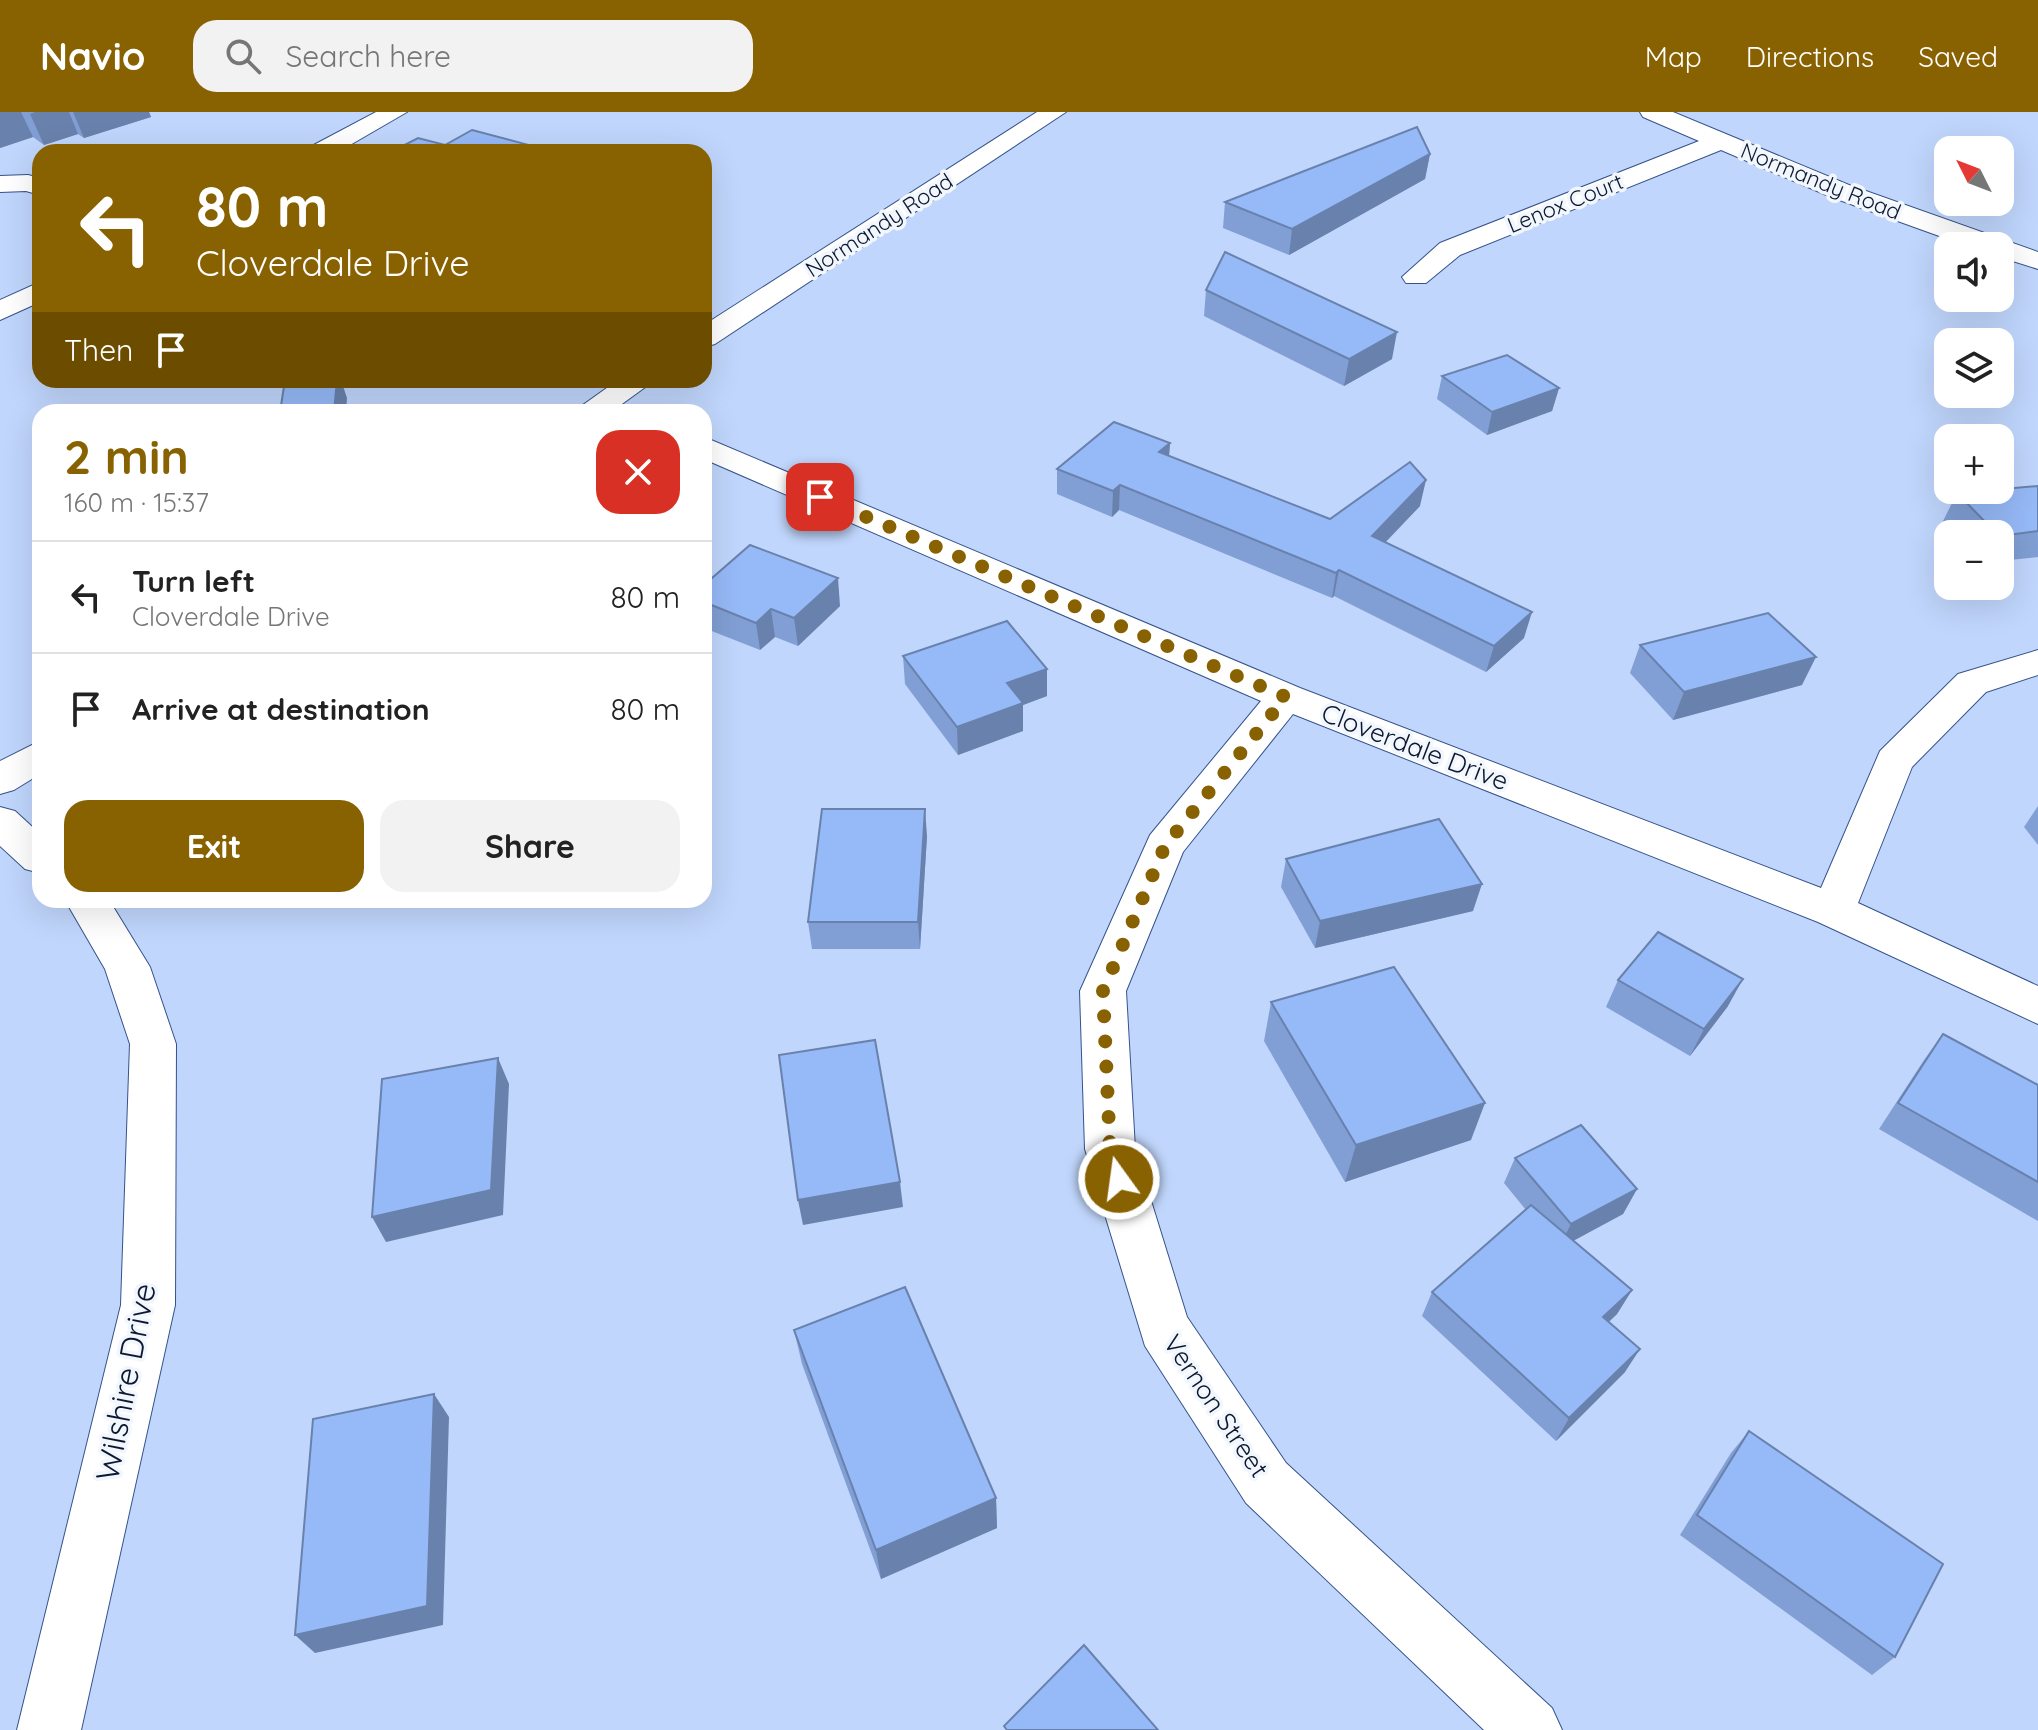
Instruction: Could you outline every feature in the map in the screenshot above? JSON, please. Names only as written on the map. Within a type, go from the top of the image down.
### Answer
[{"type":"street","points":[[334,144],[395,112]]},
{"type":"street","name":"Normandy Road","points":[[712,333],[1054,112]]},
{"type":"street","name":"Normandy Road","points":[[1652,112],[1840,191],[1954,232]]},
{"type":"street","name":"Lenox Court","points":[[1416,277],[1450,249],[1721,141]]},
{"type":"street","points":[[0,184],[32,184]]},
{"type":"street","points":[[2014,253],[2038,261]]},
{"type":"street","points":[[0,311],[32,295]]},
{"type":"street","points":[[610,404],[629,388]]},
{"type":"street","name":"Cloverdale Drive","points":[[712,450],[1286,697],[1833,910],[2038,1006]]},
{"type":"street","points":[[1833,910],[1894,761],[1972,683],[2038,662]]},
{"type":"street","name":"Vernon Street","points":[[1286,697],[1165,846],[1103,991],[1110,1149],[1164,1328],[1266,1483],[1530,1730]]},
{"type":"street","points":[[0,780],[32,760]]},
{"type":"street","points":[[0,822],[32,851]]},
{"type":"street","name":"Wilshire Drive","points":[[49,1730],[148,1305],[153,1044],[127,967],[92,908]]},
{"type":"building","points":[[1417,127],[1430,154],[1292,229],[1225,202]]},
{"type":"building","points":[[472,130],[525,144],[447,144]]},
{"type":"building","points":[[418,138],[441,144],[406,144]]},
{"type":"building","points":[[1225,252],[1397,332],[1349,359],[1206,290]]},
{"type":"building","points":[[1507,355],[1559,388],[1492,412],[1442,376]]},
{"type":"building","points":[[284,388],[336,388],[335,404],[281,404]]},
{"type":"building","points":[[1114,422],[1170,443],[1159,452],[1330,519],[1410,462],[1426,480],[1372,536],[1532,612],[1494,646],[1339,570],[1336,573],[1120,485],[1113,491],[1057,469]]},
{"type":"building","points":[[2038,486],[2038,531],[2014,534],[2014,520],[1983,520],[1968,504],[2014,504],[2014,488]]},
{"type":"building","points":[[750,545],[838,578],[794,618],[771,609],[756,623],[712,605],[712,578]]},
{"type":"building","points":[[1768,613],[1816,657],[1684,692],[1640,645]]},
{"type":"building","points":[[1007,621],[1047,669],[1007,683],[1023,703],[957,727],[903,656]]},
{"type":"building","points":[[822,809],[925,809],[918,922],[808,922]]},
{"type":"building","points":[[1439,819],[1482,884],[1320,921],[1286,859]]},
{"type":"building","points":[[1658,932],[1743,979],[1704,1029],[1618,980]]},
{"type":"building","points":[[1394,967],[1485,1103],[1356,1145],[1271,1002]]},
{"type":"building","points":[[1943,1034],[2038,1085],[2038,1182],[1898,1103]]},
{"type":"building","points":[[875,1040],[900,1182],[798,1200],[779,1055]]},
{"type":"building","points":[[498,1058],[491,1190],[372,1217],[382,1079]]},
{"type":"building","points":[[1581,1125],[1637,1189],[1571,1224],[1515,1158]]},
{"type":"building","points":[[1531,1205],[1632,1290],[1603,1317],[1640,1349],[1569,1418],[1432,1292]]},
{"type":"building","points":[[905,1287],[996,1498],[876,1550],[794,1330]]},
{"type":"building","points":[[434,1394],[427,1606],[295,1635],[313,1419]]},
{"type":"building","points":[[1749,1431],[1943,1564],[1895,1657],[1697,1515]]},
{"type":"building","points":[[1084,1645],[1158,1730],[1007,1730],[1004,1726]]},
{"type":"route","points":[[820,497],[1286,697],[1165,846],[1103,991],[1110,1149],[1119,1179]]}]
